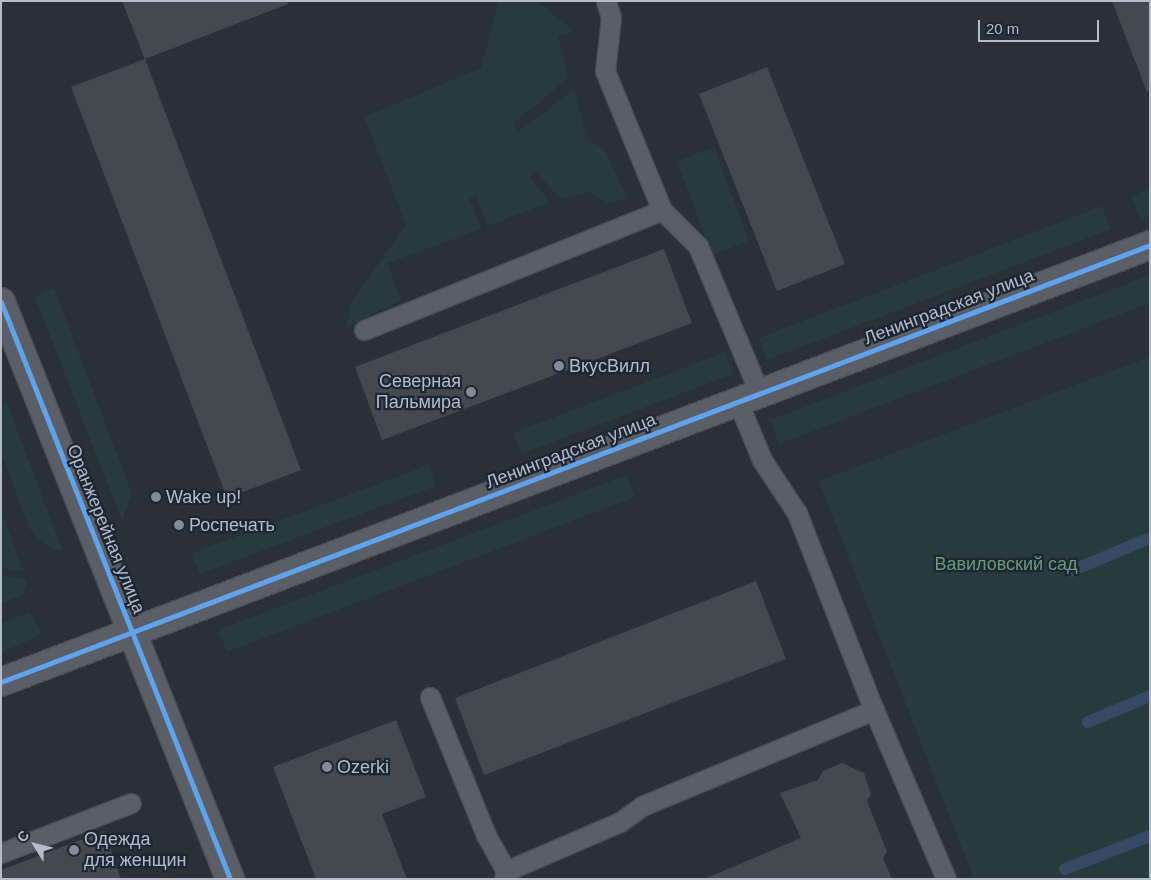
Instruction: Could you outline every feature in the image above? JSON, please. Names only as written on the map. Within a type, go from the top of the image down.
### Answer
[{"type":"street","name":"Ленинградская улица","points":[[1,682],[1150,246]]},
{"type":"street","name":"Оранжерейная улица","points":[[1,302],[230,879]]},
{"type":"lane","points":[[606,1],[610,18],[604,72],[662,210],[698,246],[749,398],[762,460],[797,513],[874,710],[946,879]]},
{"type":"lane","points":[[364,330],[662,210]]},
{"type":"lane","points":[[430,697],[486,835],[505,875],[620,822],[642,806],[874,710]]},
{"type":"lane","points":[[1,853],[131,803]]},
{"type":"green space","points":[[499,1],[536,1],[574,31],[558,36],[568,78],[514,123],[518,131],[574,90],[587,140],[604,148],[627,198],[607,204],[588,191],[561,199],[536,172],[529,176],[550,202],[488,226],[476,196],[469,199],[482,229],[387,263],[401,300],[347,327],[350,305],[406,224],[364,117],[481,68]]},
{"type":"green space","points":[[714,147],[749,241],[712,255],[677,161]]},
{"type":"green space","points":[[1150,189],[1150,215],[1140,219],[1131,196]]},
{"type":"green space","points":[[1102,206],[1111,229],[767,360],[759,338]]},
{"type":"green space","points":[[1150,275],[1150,303],[779,444],[770,420]]},
{"type":"green space","points":[[54,288],[132,494],[122,521],[35,297]]},
{"type":"green space","points":[[725,352],[733,374],[522,454],[513,433]]},
{"type":"green space","name":"Вавиловский сад","points":[[1150,357],[1150,879],[974,879],[819,481]]},
{"type":"green space","points":[[7,403],[62,549],[58,550],[42,543],[29,528],[1,452],[1,406]]},
{"type":"green space","points":[[429,465],[436,486],[200,574],[192,553]]},
{"type":"green space","points":[[627,475],[635,497],[227,652],[218,630]]},
{"type":"green space","points":[[1,509],[22,570],[1,568]]},
{"type":"green space","points":[[1,576],[24,578],[27,583],[23,595],[1,603]]},
{"type":"green space","points":[[30,612],[42,634],[1,653],[1,623]]},
{"type":"building","points":[[122,1],[288,1],[288,4],[145,59]]},
{"type":"building","points":[[1112,1],[1150,1],[1150,91],[1147,92]]},
{"type":"building","points":[[145,59],[301,470],[227,498],[71,87]]},
{"type":"building","points":[[767,67],[845,264],[777,291],[699,94]]},
{"type":"building","points":[[664,249],[692,323],[382,440],[355,367]]},
{"type":"building","points":[[756,581],[786,659],[484,775],[455,698]]},
{"type":"building","points":[[396,720],[426,797],[382,814],[407,879],[316,879],[273,767]]},
{"type":"building","points":[[842,763],[864,773],[871,794],[867,801],[887,852],[883,858],[892,879],[704,879],[801,838],[780,793],[818,780],[823,771]]},
{"type":"building","points":[[104,831],[121,879],[1,879],[1,870]]},
{"type":"waterway","points":[[1071,571],[1150,538]]},
{"type":"waterway","points":[[1088,722],[1150,696]]},
{"type":"waterway","points":[[1065,869],[1150,836]]},
{"type":"cycle path","points":[[1,682],[1150,245]]},
{"type":"cycle path","points":[[1,302],[230,879]]},
{"type":"place","name":"ВкусВилл","points":[[559,366]]},
{"type":"place","name":"Северная Пальмира","points":[[471,392]]},
{"type":"place","name":"Wake up!","points":[[156,497]]},
{"type":"place","name":"Роспечать","points":[[179,525]]},
{"type":"place","name":"Ozerki","points":[[327,767]]},
{"type":"place","name":"Одежда для женщин","points":[[74,850]]}]
